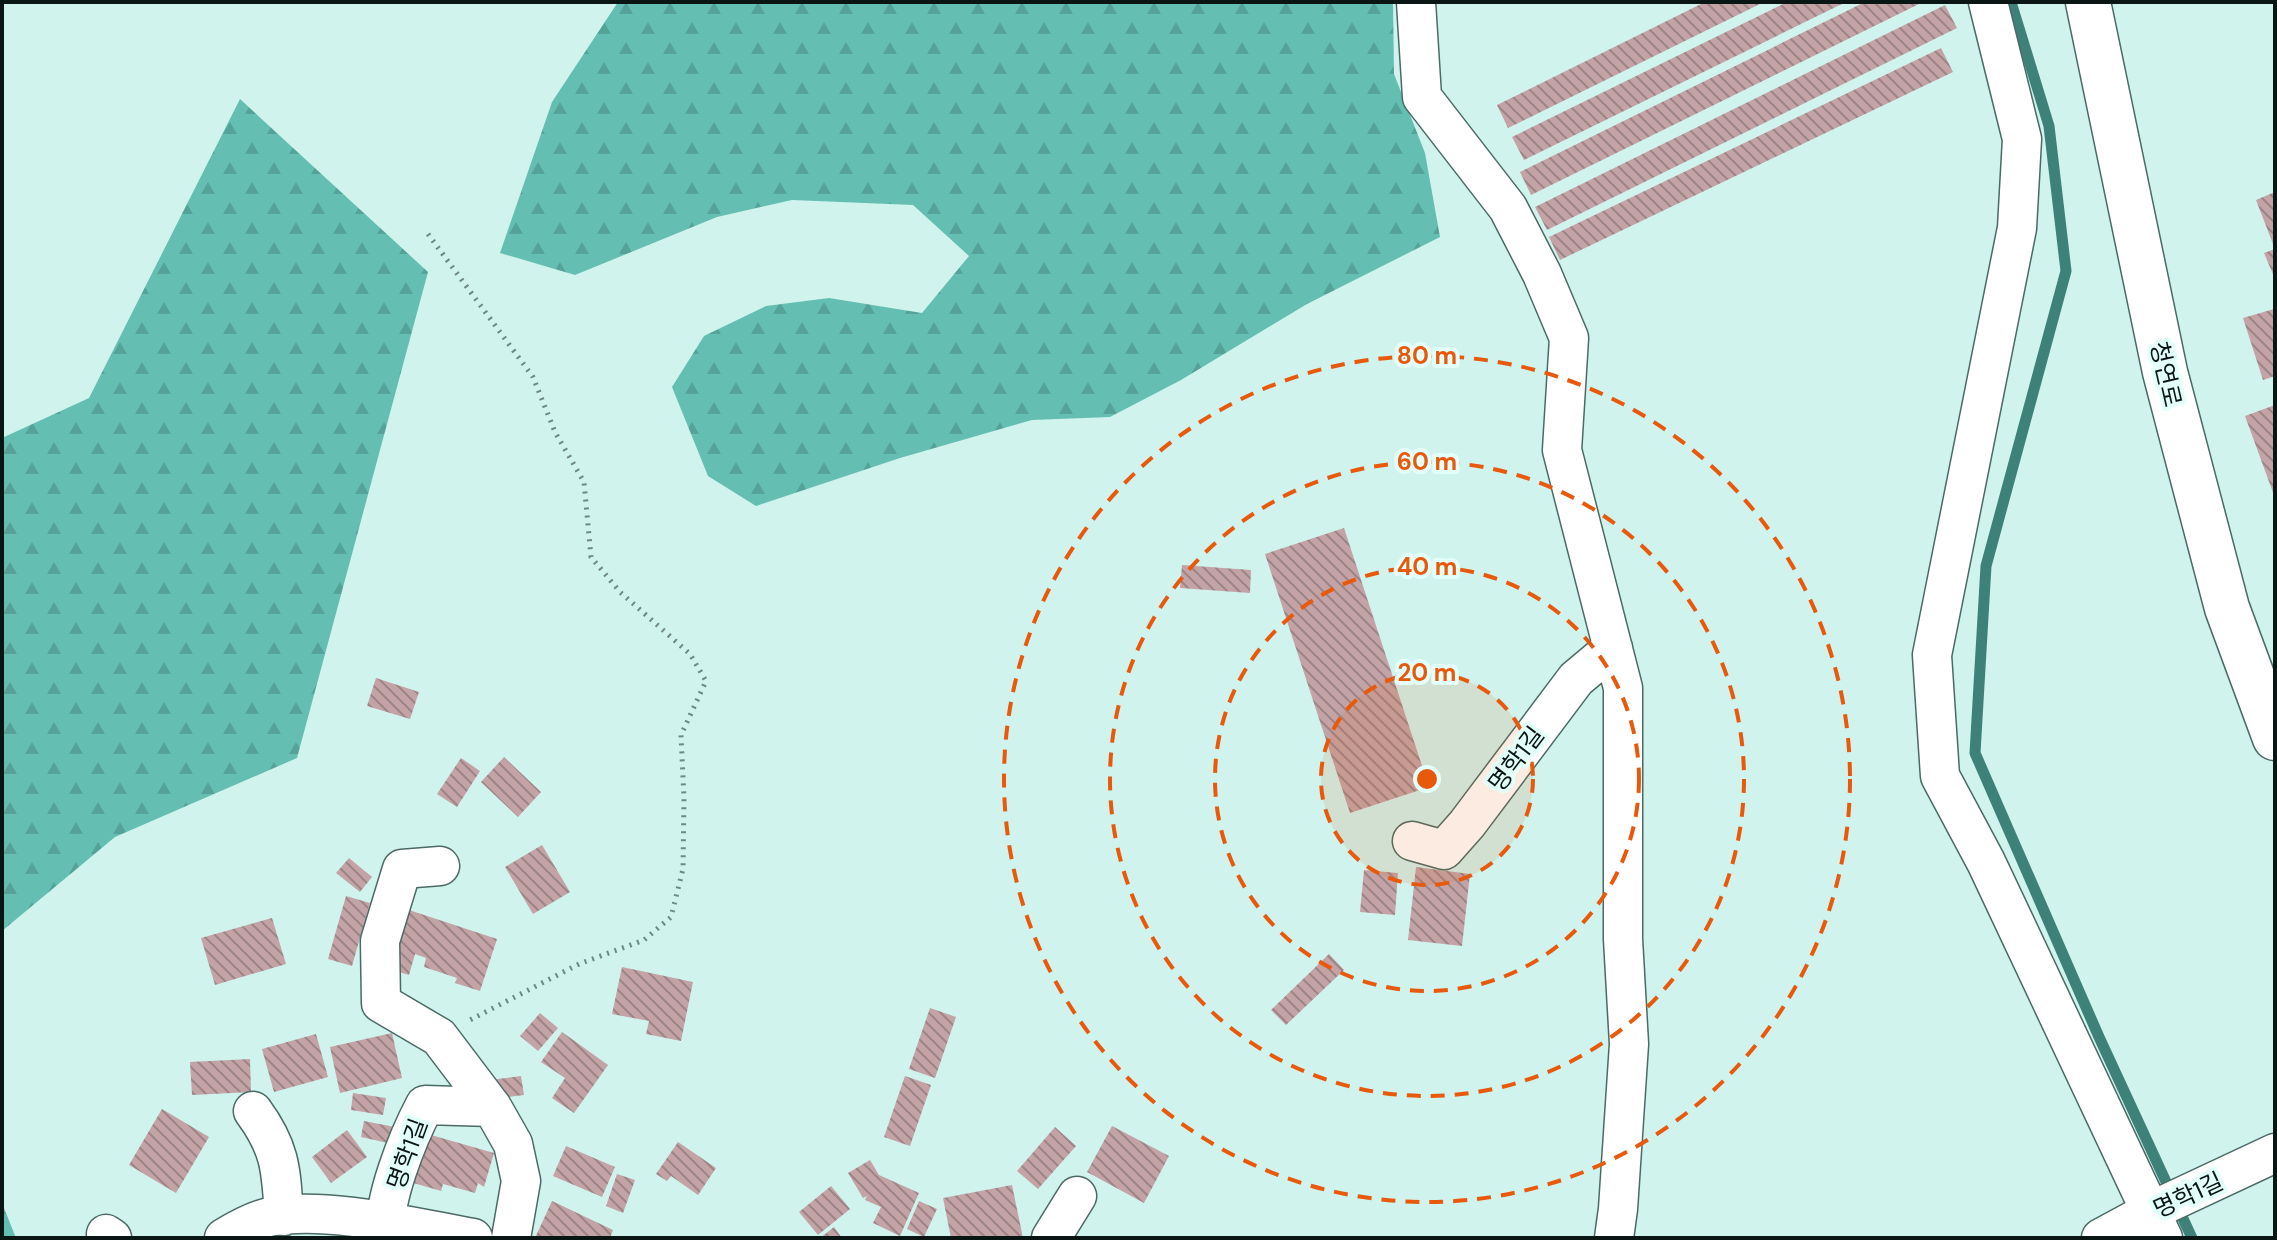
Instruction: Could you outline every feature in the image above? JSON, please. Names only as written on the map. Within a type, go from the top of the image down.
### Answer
[{"type":"main road","name":"청연로","points":[[2088,2],[2165,372],[2227,608],[2275,738]]},
{"type":"street","points":[[1416,2],[1422,97],[1508,208],[1542,274],[1569,338],[1562,450],[1623,688],[1623,939],[1629,1044],[1614,1238]]},
{"type":"street","points":[[1988,2],[2022,139],[2018,213],[1932,655],[1940,776],[1986,862],[2156,1220]]},
{"type":"street","name":"명학1길","points":[[1412,841],[1444,850],[1576,679],[1613,648]]},
{"type":"street","points":[[440,866],[402,869],[380,941],[381,1003],[439,1037],[492,1107],[513,1144],[521,1181],[511,1238]]},
{"type":"street","name":"명학1길","points":[[385,1230],[409,1135],[425,1105],[492,1107]]},
{"type":"street","points":[[253,1111],[270,1134],[281,1166],[284,1216]]},
{"type":"street","name":"명학1길","points":[[2101,1238],[2156,1220],[2219,1180],[2275,1153]]},
{"type":"street","points":[[1051,1238],[1077,1196]]},
{"type":"street","name":"명학1길","points":[[224,1238],[268,1218],[309,1213],[385,1230],[473,1238]]},
{"type":"path","points":[[428,234],[533,377],[555,432],[584,482],[591,557],[620,592],[690,654],[706,681],[681,735],[683,869],[671,917],[644,940],[579,964],[439,1037]]},
{"type":"green space","points":[[618,2],[1393,2],[1394,74],[1425,153],[1440,237],[1307,304],[1181,380],[1110,417],[1032,420],[900,458],[756,506],[708,476],[672,387],[704,336],[766,306],[829,298],[922,313],[969,256],[913,205],[792,200],[717,217],[575,275],[500,253],[552,102]]},
{"type":"green space","points":[[240,99],[428,272],[297,758],[115,837],[2,931],[2,438],[89,398]]},
{"type":"green space","points":[[2,1203],[16,1238],[2,1238]]},
{"type":"building","points":[[1705,2],[1764,2],[1508,128],[1497,105]]},
{"type":"building","points":[[1787,2],[1846,2],[1524,160],[1512,137]]},
{"type":"building","points":[[1865,2],[1923,2],[1531,195],[1520,172]]},
{"type":"building","points":[[1945,5],[1957,28],[1547,230],[1535,207]]},
{"type":"building","points":[[1941,48],[1953,72],[1560,260],[1549,237]]},
{"type":"building","points":[[2275,192],[2275,243],[2273,244],[2256,200]]},
{"type":"building","points":[[2275,249],[2275,279],[2264,253]]},
{"type":"building","points":[[2274,309],[2275,376],[2263,380],[2243,318]]},
{"type":"building","points":[[2275,405],[2275,498],[2245,416]]},
{"type":"building","points":[[1344,528],[1429,787],[1350,813],[1265,554]]},
{"type":"building","points":[[1182,565],[1251,570],[1250,593],[1180,588]]},
{"type":"building","points":[[376,678],[419,692],[410,719],[367,706]]},
{"type":"building","points":[[504,757],[541,792],[518,817],[481,782]]},
{"type":"building","points":[[461,758],[480,771],[457,807],[437,794]]},
{"type":"building","points":[[542,845],[570,892],[533,914],[505,867]]},
{"type":"building","points":[[349,858],[372,877],[360,892],[336,873]]},
{"type":"building","points":[[1416,867],[1470,874],[1462,946],[1408,940]]},
{"type":"building","points":[[1364,870],[1398,873],[1395,915],[1360,912]]},
{"type":"building","points":[[346,896],[370,903],[352,966],[328,959]]},
{"type":"building","points":[[409,910],[497,939],[480,991],[455,983],[457,978],[424,967],[426,958],[415,954],[409,975],[389,969]]},
{"type":"building","points":[[272,918],[286,964],[215,985],[201,938]]},
{"type":"building","points":[[1329,954],[1344,970],[1286,1025],[1271,1010]]},
{"type":"building","points":[[622,967],[693,982],[681,1041],[646,1034],[649,1021],[612,1014]]},
{"type":"building","points":[[930,1008],[956,1017],[935,1078],[909,1069]]},
{"type":"building","points":[[540,1013],[558,1028],[538,1051],[520,1036]]},
{"type":"building","points":[[562,1032],[608,1065],[574,1113],[552,1098],[565,1078],[541,1062]]},
{"type":"building","points":[[392,1033],[402,1078],[340,1093],[330,1047]]},
{"type":"building","points":[[316,1034],[328,1077],[274,1092],[262,1049]]},
{"type":"building","points":[[250,1059],[251,1092],[192,1095],[190,1062]]},
{"type":"building","points":[[521,1076],[524,1095],[492,1099],[490,1080]]},
{"type":"building","points":[[905,1076],[931,1085],[910,1146],[884,1137]]},
{"type":"building","points":[[353,1093],[386,1098],[383,1115],[351,1110]]},
{"type":"building","points":[[162,1109],[209,1137],[176,1193],[129,1165]]},
{"type":"building","points":[[364,1121],[400,1128],[397,1145],[361,1137]]},
{"type":"building","points":[[1112,1126],[1169,1156],[1144,1203],[1087,1172]]},
{"type":"building","points":[[1055,1127],[1076,1146],[1038,1189],[1017,1171]]},
{"type":"building","points":[[347,1130],[367,1157],[331,1183],[312,1157]]},
{"type":"building","points":[[424,1133],[494,1153],[484,1187],[478,1183],[475,1193],[443,1184],[441,1191],[410,1182]]},
{"type":"building","points":[[678,1142],[716,1168],[698,1195],[671,1176],[667,1181],[656,1174]]},
{"type":"building","points":[[566,1146],[615,1167],[602,1197],[553,1176]]},
{"type":"building","points":[[870,1160],[879,1175],[919,1193],[900,1236],[873,1223],[881,1207],[865,1200],[867,1196],[863,1198],[848,1173]]},
{"type":"building","points":[[617,1174],[635,1180],[623,1213],[606,1206]]},
{"type":"building","points":[[1012,1185],[1023,1238],[951,1238],[943,1198]]},
{"type":"building","points":[[831,1186],[850,1209],[818,1235],[799,1212]]},
{"type":"building","points":[[552,1201],[613,1230],[610,1238],[535,1238]]},
{"type":"building","points":[[919,1201],[937,1209],[924,1237],[907,1229]]},
{"type":"building","points":[[834,1227],[842,1238],[820,1238]]},
{"type":"waterway","points":[[2011,2],[2049,126],[2066,271],[1986,566],[1975,753],[2099,1037],[2192,1238]]}]
